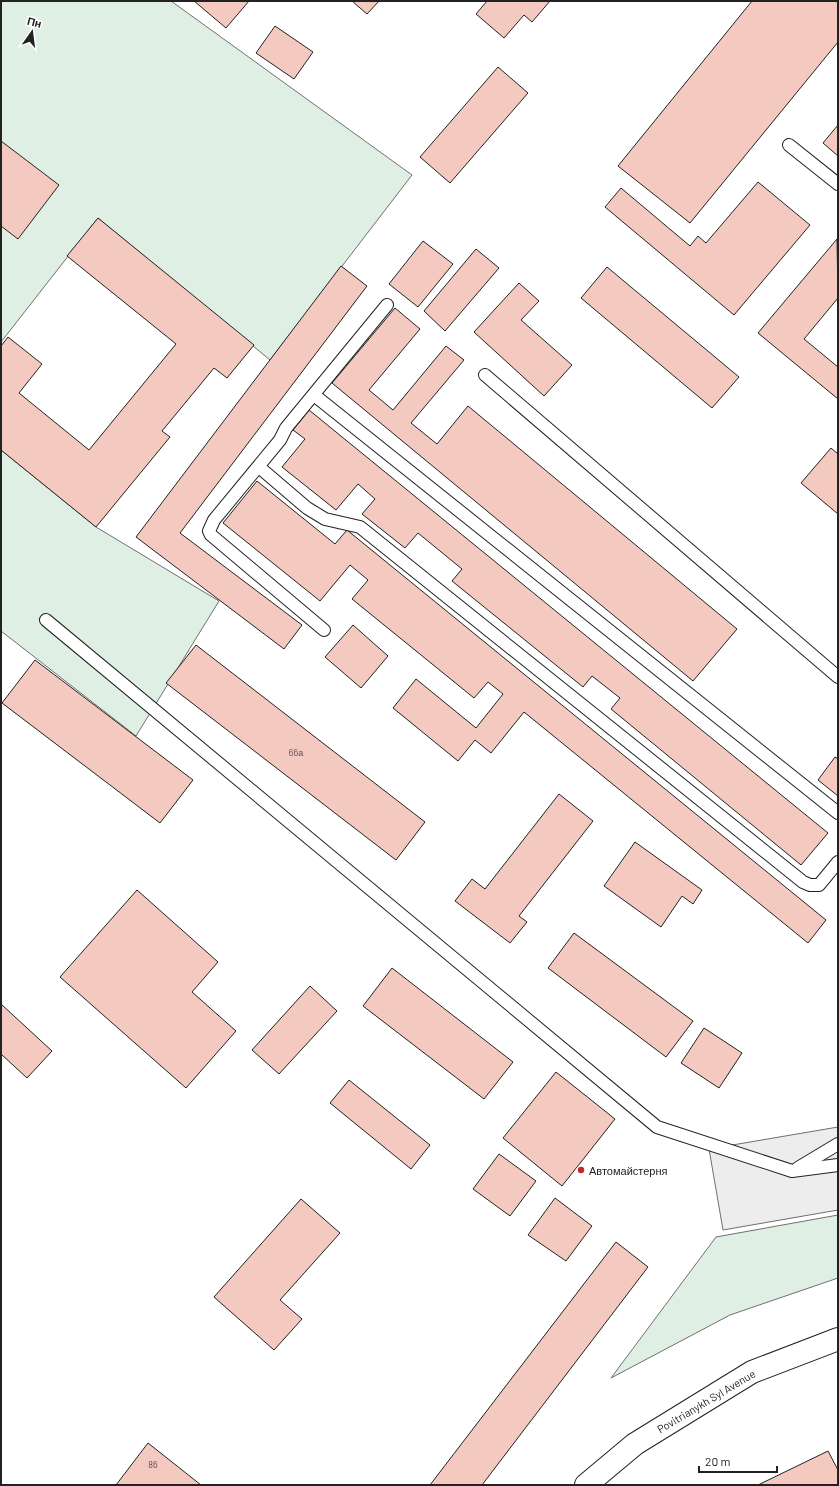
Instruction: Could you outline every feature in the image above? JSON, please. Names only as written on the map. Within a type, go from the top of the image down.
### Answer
[{"type":"main road","name":"Povitrianykh Syl Avenue","points":[[586,1485],[635,1444],[752,1372],[838,1339]]},
{"type":"lane","points":[[789,145],[838,184]]},
{"type":"lane","points":[[324,630],[211,535],[209,530],[214,520],[280,440],[286,428],[387,305]]},
{"type":"lane","points":[[484,375],[838,677]]},
{"type":"lane","points":[[314,395],[838,813]]},
{"type":"lane","points":[[259,467],[307,508],[325,519],[360,527],[803,882],[810,885],[819,884],[838,862]]},
{"type":"lane","points":[[46,620],[657,1127],[792,1171],[838,1165]]},
{"type":"lane","points":[[792,1171],[838,1144]]},
{"type":"green space","points":[[1,1],[171,1],[412,175],[270,360],[98,218],[1,342]]},
{"type":"green space","points":[[1,450],[96,527],[219,601],[136,736],[1,631]]},
{"type":"green space","points":[[838,1215],[838,1278],[730,1315],[611,1378],[716,1237]]},
{"type":"shaded area","points":[[838,1127],[838,1210],[723,1230],[709,1149]]},
{"type":"building","points":[[194,1],[249,1],[226,28]]},
{"type":"building","points":[[352,1],[379,1],[367,14]]},
{"type":"building","points":[[487,1],[550,1],[532,22],[524,15],[504,38],[476,14]]},
{"type":"building","points":[[752,1],[838,1],[838,42],[690,223],[618,166]]},
{"type":"building","points":[[275,26],[313,52],[294,79],[256,53]]},
{"type":"building","points":[[498,67],[528,93],[450,183],[420,157]]},
{"type":"building","points":[[838,125],[838,156],[823,143]]},
{"type":"building","points":[[1,141],[59,185],[18,239],[1,226]]},
{"type":"building","points":[[758,182],[810,225],[734,315],[605,207],[621,188],[690,246],[698,236],[706,243]]},
{"type":"building","points":[[98,218],[254,345],[227,378],[214,368],[162,431],[170,437],[96,527],[1,450],[1,346],[8,337],[42,364],[19,393],[89,450],[176,344],[67,256]]},
{"type":"building","points":[[837,239],[838,298],[804,339],[838,367],[838,399],[758,333]]},
{"type":"building","points":[[423,241],[453,264],[418,307],[389,284]]},
{"type":"building","points":[[476,249],[499,268],[445,331],[424,311]]},
{"type":"building","points":[[341,266],[367,286],[180,533],[302,625],[284,649],[136,537]]},
{"type":"building","points":[[607,267],[739,377],[712,408],[581,298]]},
{"type":"building","points":[[519,283],[539,301],[521,320],[572,365],[544,396],[474,332]]},
{"type":"building","points":[[395,308],[420,329],[369,390],[393,410],[446,346],[464,360],[411,423],[437,444],[468,406],[737,629],[693,681],[332,383]]},
{"type":"building","points":[[309,410],[828,833],[801,865],[611,709],[620,698],[592,676],[583,687],[452,581],[462,569],[418,533],[405,548],[362,514],[375,499],[358,484],[336,510],[282,467],[305,439],[293,430]]},
{"type":"building","points":[[831,448],[838,454],[838,514],[801,483]]},
{"type":"building","points":[[257,481],[335,544],[347,530],[826,920],[808,943],[524,712],[491,753],[475,740],[458,761],[393,708],[416,679],[476,728],[503,694],[488,682],[474,698],[352,599],[368,580],[350,565],[320,601],[223,523]]},
{"type":"building","points":[[353,625],[388,656],[361,688],[325,657]]},
{"type":"building","points":[[196,645],[425,822],[396,860],[166,683]]},
{"type":"building","points":[[35,660],[193,780],[160,823],[2,703]]},
{"type":"building","points":[[835,757],[838,759],[838,796],[818,780]]},
{"type":"building","points":[[559,794],[593,821],[519,916],[527,922],[510,943],[455,901],[472,879],[485,889]]},
{"type":"building","points":[[635,842],[702,890],[693,904],[682,896],[661,927],[604,886]]},
{"type":"building","points":[[137,890],[218,962],[192,992],[236,1031],[186,1088],[60,977]]},
{"type":"building","points":[[574,933],[693,1021],[666,1057],[548,968]]},
{"type":"building","points":[[392,968],[513,1062],[484,1099],[363,1006]]},
{"type":"building","points":[[310,986],[337,1011],[279,1074],[252,1050]]},
{"type":"building","points":[[1,1004],[52,1051],[27,1078],[1,1054]]},
{"type":"building","points":[[704,1028],[742,1053],[719,1088],[681,1063]]},
{"type":"building","points":[[556,1072],[615,1119],[562,1186],[503,1138]]},
{"type":"building","points":[[349,1080],[430,1145],[411,1169],[330,1103]]},
{"type":"building","points":[[499,1154],[536,1181],[510,1216],[473,1189]]},
{"type":"building","points":[[555,1198],[592,1226],[566,1261],[528,1235]]},
{"type":"building","points":[[301,1199],[340,1233],[280,1300],[302,1319],[274,1350],[214,1297]]},
{"type":"building","points":[[616,1242],[648,1267],[482,1485],[430,1485]]},
{"type":"building","points":[[148,1443],[201,1485],[116,1485]]},
{"type":"building","points":[[828,1451],[838,1470],[838,1485],[758,1485]]},
{"type":"place","name":"Автомайстерня","points":[[581,1170]]}]
